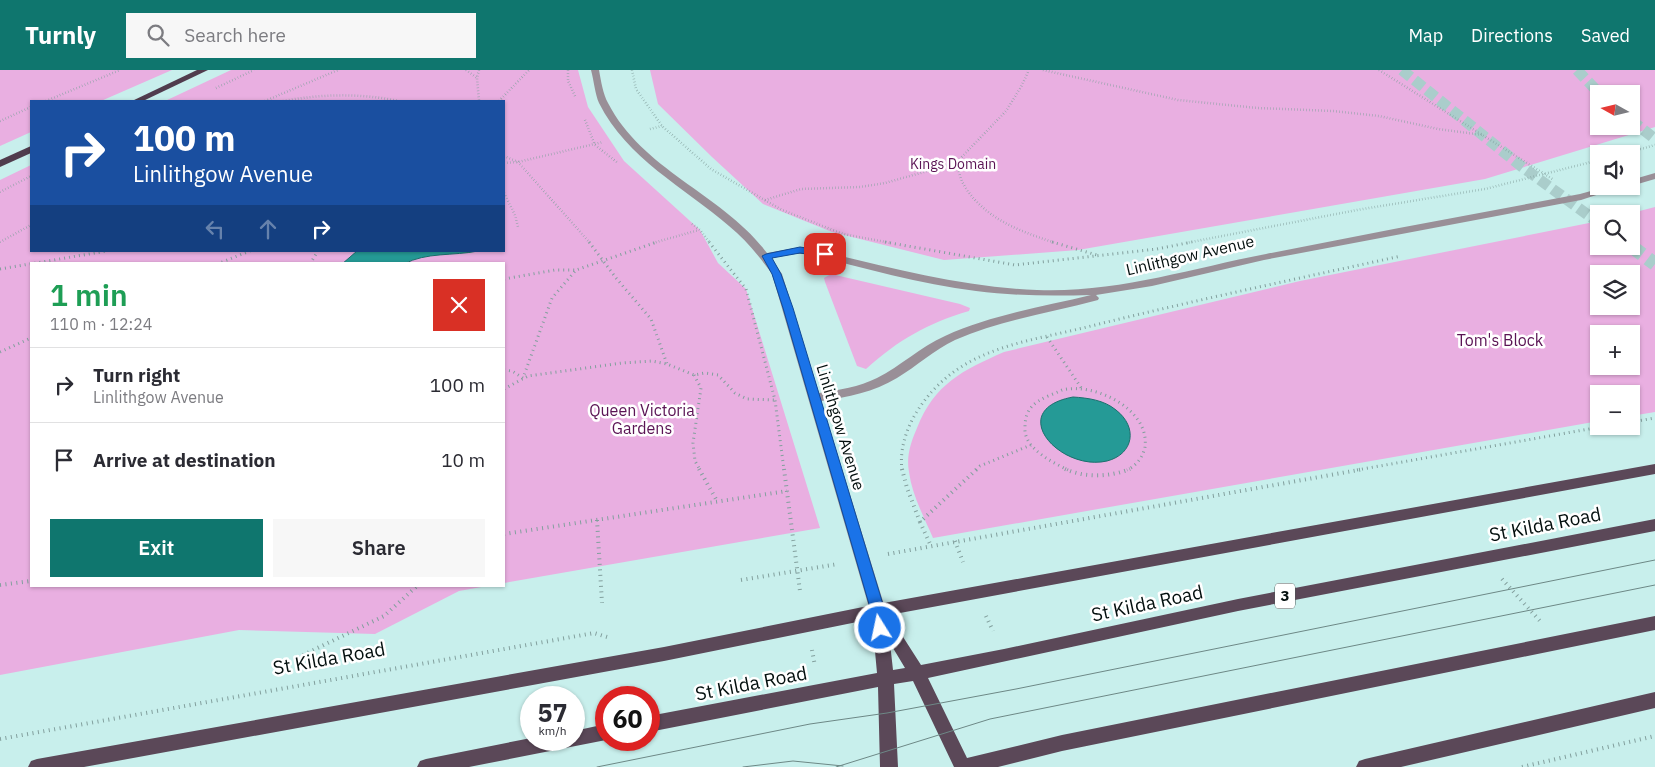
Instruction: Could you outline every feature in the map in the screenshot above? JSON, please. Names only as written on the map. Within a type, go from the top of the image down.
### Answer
[{"type":"highway","points":[[138,100],[204,70]]},
{"type":"highway","points":[[0,164],[30,149]]},
{"type":"main road","name":"St Kilda Road","points":[[37,767],[664,654],[878,611],[1655,469]]},
{"type":"main road","name":"St Kilda Road","points":[[660,722],[917,672],[1238,605],[1655,525]]},
{"type":"main road","points":[[878,611],[917,672],[963,767],[1062,743],[1541,648],[1655,623]]},
{"type":"main road","points":[[878,611],[886,678],[889,767]]},
{"type":"main road","points":[[1365,767],[1655,700]]},
{"type":"main road","points":[[426,767],[520,749]]},
{"type":"street","name":"Linlithgow Avenue","points":[[595,70],[603,101],[612,119],[626,136],[665,172],[734,224],[766,256],[777,274],[878,611]]},
{"type":"street","points":[[1640,180],[1655,176]]},
{"type":"street","name":"Linlithgow Avenue","points":[[766,256],[795,250],[808,251],[949,284],[1009,292],[1082,293],[1152,283],[1264,256],[1590,195]]},
{"type":"street","points":[[815,398],[859,391],[870,387],[898,372],[923,352],[966,332],[1152,283]]},
{"type":"path","points":[[48,100],[120,70]]},
{"type":"path","points":[[213,90],[254,70]]},
{"type":"path","points":[[267,100],[338,70]]},
{"type":"path","points":[[466,70],[477,78]]},
{"type":"path","points":[[479,70],[477,78],[479,100]]},
{"type":"path","points":[[500,100],[529,70]]},
{"type":"path","points":[[568,70],[568,80],[576,99]]},
{"type":"path","points":[[632,70],[636,90],[662,126],[711,169],[782,210],[843,234],[1015,265],[1157,249],[1357,210],[1485,189],[1590,162]]},
{"type":"path","points":[[765,200],[783,193],[812,188],[850,188],[899,181],[940,166],[956,163],[1004,114],[1029,70]]},
{"type":"path","points":[[1043,70],[1178,100],[1369,115],[1438,129],[1482,135]]},
{"type":"path","points":[[1379,70],[1582,197]]},
{"type":"path","points":[[292,100],[343,94],[378,96],[395,100]]},
{"type":"path","points":[[0,121],[30,107]]},
{"type":"path","points":[[583,117],[595,145],[625,169]]},
{"type":"path","points":[[505,164],[595,145]]},
{"type":"path","points":[[1640,149],[1655,145]]},
{"type":"path","points":[[505,156],[518,162],[603,260],[651,319],[667,364]]},
{"type":"path","points":[[956,163],[958,173],[973,200],[988,213],[1013,228],[1044,240],[1100,256]]},
{"type":"path","points":[[0,192],[30,177]]},
{"type":"path","points":[[505,195],[515,215],[518,227]]},
{"type":"path","points":[[685,218],[700,230],[746,290],[775,400],[800,590]]},
{"type":"path","points":[[0,242],[30,226]]},
{"type":"path","points":[[505,279],[555,270],[578,270],[627,251],[700,230]]},
{"type":"path","points":[[42,262],[101,252]]},
{"type":"path","points":[[222,262],[247,252]]},
{"type":"path","points":[[931,546],[903,476],[901,463],[905,440],[925,399],[942,380],[974,360],[998,350],[1128,317],[1403,255]]},
{"type":"path","points":[[0,269],[30,264]]},
{"type":"path","points":[[523,378],[552,298],[578,270]]},
{"type":"path","points":[[1047,337],[1083,390]]},
{"type":"path","points":[[0,352],[30,338]]},
{"type":"path","points":[[505,388],[528,376],[622,363],[652,361],[684,369],[694,374],[701,388],[692,443],[695,461],[717,502]]},
{"type":"path","points":[[505,370],[512,371],[523,378]]},
{"type":"path","points":[[694,374],[708,371],[719,374],[741,397],[748,400],[775,400]]},
{"type":"path","points":[[1063,390],[1083,390],[1103,394],[1121,403],[1135,414],[1144,428],[1147,442],[1144,455],[1134,466],[1119,473],[1101,476],[1080,474],[1060,468],[1043,458],[1031,445],[1024,430],[1025,416],[1032,404],[1046,394],[1063,390]]},
{"type":"path","points":[[1640,420],[1655,418]]},
{"type":"path","points":[[917,549],[1590,429]]},
{"type":"path","points":[[920,522],[980,466],[1031,445]]},
{"type":"path","points":[[505,534],[787,491]]},
{"type":"path","points":[[597,520],[602,603]]},
{"type":"path","points":[[954,541],[962,562]]},
{"type":"path","points":[[741,580],[829,565]]},
{"type":"path","points":[[1497,572],[1541,622],[1532,624]]},
{"type":"path","points":[[0,585],[30,581]]},
{"type":"path","points":[[303,655],[384,616],[416,587]]},
{"type":"path","points":[[982,608],[994,633]]},
{"type":"path","name":"St Kilda Road","points":[[0,739],[594,633],[612,638]]},
{"type":"path","points":[[811,648],[816,675]]},
{"type":"path","points":[[1522,767],[1655,736]]},
{"type":"green space","points":[[0,70],[172,70],[103,100],[30,100],[30,132],[0,146]]},
{"type":"green space","name":"Queen Victoria Gardens","points":[[231,70],[578,70],[588,107],[624,161],[700,230],[718,263],[746,289],[820,528],[505,583],[505,262],[30,262],[30,587],[481,587],[459,591],[375,634],[239,630],[0,675],[0,180],[30,165],[30,252],[505,252],[505,100],[167,100]]},
{"type":"green space","name":"Kings Domain","points":[[650,70],[1655,70],[1655,127],[1640,132],[1640,85],[1590,85],[1590,135],[1629,135],[1596,145],[1590,145],[1590,147],[1485,179],[1078,250],[944,260],[832,232],[763,204],[658,104]]},
{"type":"green space","name":"Tom's Block","points":[[1655,207],[1655,412],[1640,414],[1640,385],[1590,385],[1590,423],[933,538],[913,489],[908,460],[913,439],[924,413],[941,389],[951,380],[976,365],[1004,352],[1300,281],[1590,223],[1590,255],[1640,255],[1640,211]]},
{"type":"green space","points":[[831,274],[960,304],[970,308],[969,311],[940,321],[902,341],[866,369],[857,366],[825,282],[824,278]]},
{"type":"water","points":[[356,252],[474,252],[431,256],[408,262],[344,262]]},
{"type":"water","points":[[1073,397],[1101,402],[1116,410],[1123,417],[1128,424],[1130,439],[1128,446],[1123,452],[1107,461],[1089,462],[1072,457],[1057,449],[1046,438],[1041,426],[1043,414],[1053,404]]},
{"type":"tunnel","points":[[1402,70],[1521,166],[1590,216]]},
{"type":"tunnel","points":[[1577,70],[1591,85]]},
{"type":"tunnel","points":[[1640,127],[1655,139]]},
{"type":"tunnel","points":[[1640,253],[1655,264]]},
{"type":"tram line","points":[[597,767],[810,724],[887,713],[1016,689],[1655,560]]},
{"type":"tram line","points":[[840,766],[990,719],[1655,585]]},
{"type":"tram line","points":[[743,767],[793,761],[840,766]]},
{"type":"tram line","points":[[836,767],[840,766]]},
{"type":"route","points":[[825,254],[795,250],[766,256],[777,274],[788,308],[878,611],[880,628]]}]
